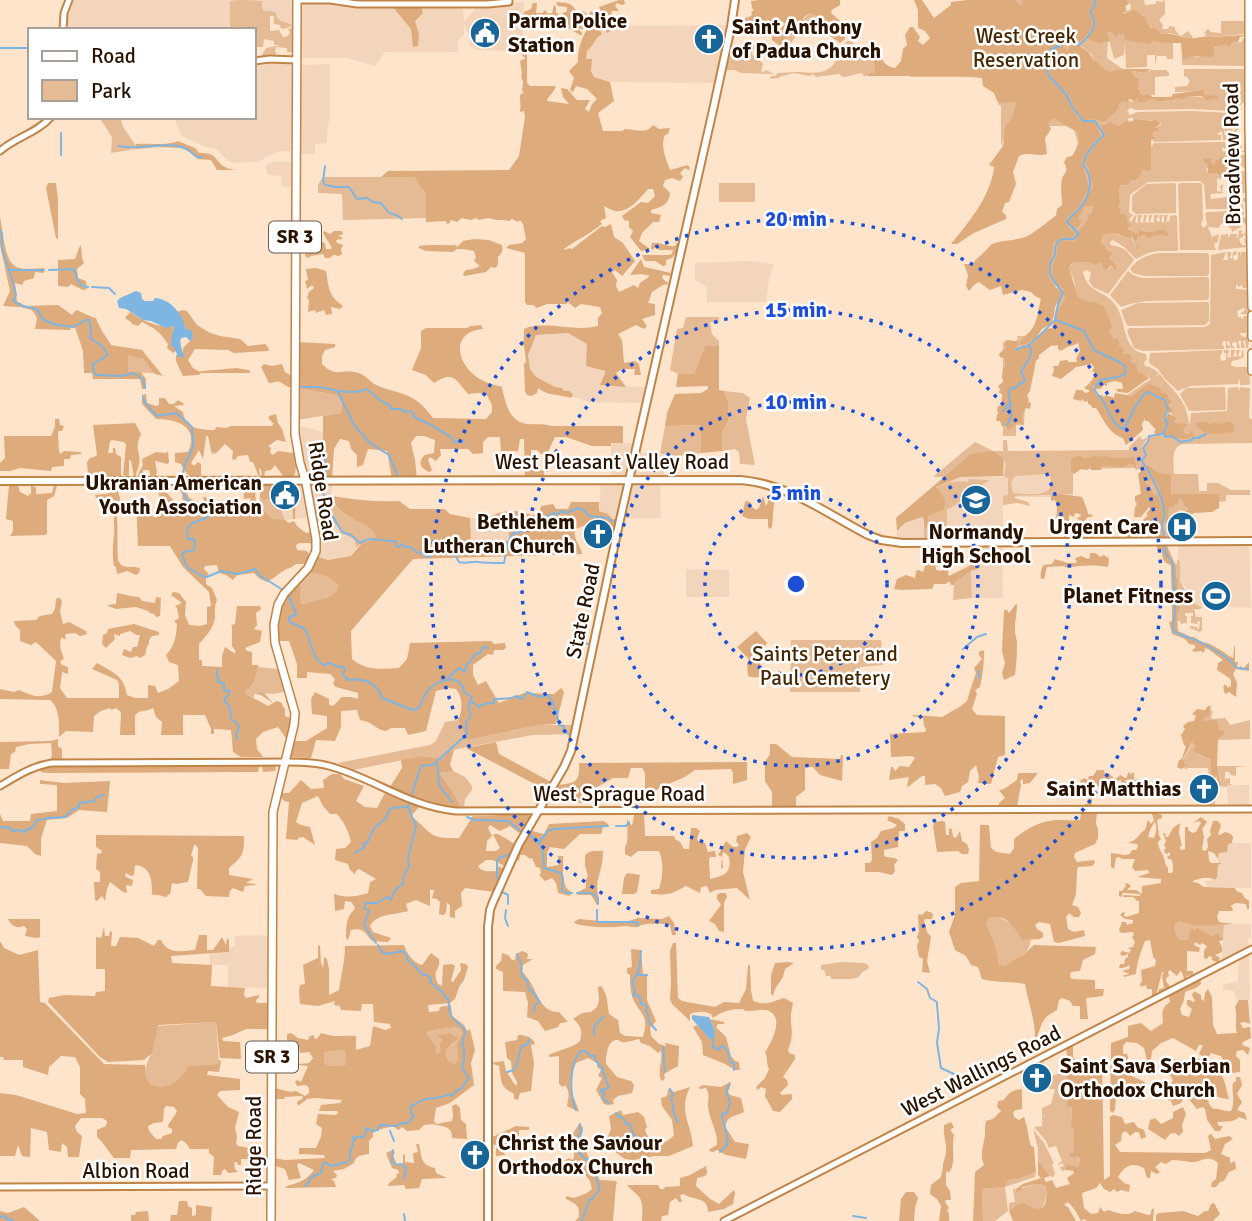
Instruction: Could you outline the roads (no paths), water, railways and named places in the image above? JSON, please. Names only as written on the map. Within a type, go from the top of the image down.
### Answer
[{"type":"main road","name":"Ridge Road","points":[[271,1221],[273,812],[295,713],[275,643],[274,625],[278,605],[288,589],[308,568],[316,551],[306,480],[299,461],[295,433],[298,0]]},
{"type":"main road","name":"State Road","points":[[488,1221],[488,927],[493,902],[519,844],[570,751],[713,110],[735,0]]},
{"type":"main road","name":"Broadview Road","points":[[1249,0],[1252,307]]},
{"type":"main road","points":[[1252,315],[1252,337]]},
{"type":"main road","points":[[1252,353],[1252,374]]},
{"type":"main road","name":"West Pleasant Valley Road","points":[[0,481],[741,480],[768,484],[792,493],[868,536],[903,543],[1252,541]]},
{"type":"street","points":[[63,28],[64,13],[69,0]]},
{"type":"street","points":[[298,0],[330,0],[357,4],[488,4],[509,1]]},
{"type":"street","points":[[256,61],[296,60]]},
{"type":"street","points":[[0,151],[9,143],[41,127],[49,119]]},
{"type":"street","name":"West Sprague Road","points":[[0,786],[29,769],[52,763],[286,762],[328,766],[413,802],[456,811],[1252,809]]},
{"type":"street","name":"West Wallings Road","points":[[724,1221],[1252,949]]},
{"type":"street","name":"Albion Road","points":[[0,1187],[271,1186]]},
{"type":"water","points":[[136,291],[141,293],[145,301],[161,299],[171,304],[179,313],[186,329],[191,330],[193,338],[190,341],[186,337],[181,338],[184,357],[178,357],[171,346],[173,326],[166,328],[119,308],[117,301],[120,298]]},
{"type":"water","points":[[692,1015],[709,1017],[715,1031],[714,1039],[709,1039],[692,1019]]},
{"type":"waterway","points":[[1055,319],[1063,293],[1053,280],[1051,263],[1057,242],[1074,239],[1078,233],[1067,222],[1086,199],[1090,181],[1083,165],[1084,161],[1091,148],[1104,135],[1095,121],[1083,121],[1047,70],[1051,49],[1068,42],[1079,45],[1089,35],[1094,25],[1091,11],[1095,5],[1094,0]]},
{"type":"waterway","points":[[0,48],[28,48]]},
{"type":"waterway","points":[[61,133],[61,155]]},
{"type":"waterway","points":[[119,146],[173,145],[202,157]]},
{"type":"waterway","points":[[325,166],[325,185],[349,187],[357,199],[367,198],[381,203],[389,213],[402,219]]},
{"type":"waterway","points":[[0,230],[2,249],[16,295],[13,300],[38,310],[42,319],[56,325],[74,327],[89,320],[90,338],[102,346],[108,355],[93,364],[96,375],[122,376],[133,373],[143,379],[145,388]]},
{"type":"waterway","points":[[49,270],[74,269],[82,286],[88,287]]},
{"type":"waterway","points":[[10,270],[44,270]]},
{"type":"waterway","points":[[92,287],[109,288],[115,294]]},
{"type":"waterway","points":[[1016,350],[1029,345],[1055,320]]},
{"type":"waterway","points":[[1056,320],[1084,331],[1094,350],[1126,367],[1125,374],[1100,380],[1094,389],[1112,420],[1123,429],[1146,392],[1164,399],[1168,409],[1164,419],[1168,423],[1163,434],[1149,436],[1143,448],[1146,455],[1142,461],[1162,501],[1164,536]]},
{"type":"waterway","points":[[1007,425],[1011,416],[1010,389],[1025,380],[1021,372],[1030,355],[1029,345]]},
{"type":"waterway","points":[[300,387],[348,392],[366,389],[390,405],[391,409],[410,411],[414,417],[443,432],[455,443],[464,442]]},
{"type":"waterway","points":[[338,392],[354,425],[370,443],[389,455],[398,476]]},
{"type":"waterway","points":[[143,397],[157,416],[177,413],[192,427],[193,446],[183,476]]},
{"type":"waterway","points":[[1003,411],[1009,404]]},
{"type":"waterway","points":[[1164,434],[1165,437],[1172,436],[1180,442],[1206,434]]},
{"type":"waterway","points":[[324,453],[325,476]]},
{"type":"waterway","points":[[186,486],[184,496],[189,501],[207,508],[209,516],[192,524],[187,530],[188,539],[194,539],[195,543],[194,550],[182,555],[187,567],[207,577],[221,571],[238,574],[255,569],[259,575],[283,590]]},
{"type":"waterway","points":[[323,486],[324,501]]},
{"type":"waterway","points":[[324,508],[329,510],[342,532],[351,535],[360,543],[373,539],[395,541],[396,546],[403,544],[427,557],[440,552],[455,555],[459,562],[464,563],[504,563],[507,545],[514,533],[525,531],[535,519],[553,513],[566,513],[578,508],[589,516],[608,518],[615,523]]},
{"type":"waterway","points":[[1164,545],[1173,564],[1175,632],[1210,647],[1237,668],[1248,669]]},
{"type":"waterway","points":[[288,595],[296,613],[289,617],[290,622],[305,629],[314,654],[320,662],[324,665],[330,663],[344,667],[343,675],[348,680],[370,683],[382,698],[413,710],[418,709],[429,689],[444,681],[459,682],[464,692],[472,697],[469,705],[471,715],[466,722],[467,734],[435,763],[421,766],[411,797]]},
{"type":"waterway","points":[[963,649],[977,637],[986,634]]},
{"type":"waterway","points":[[569,642],[588,644]]},
{"type":"waterway","points":[[448,678],[459,668],[465,672],[466,665],[475,654],[480,653],[483,647],[488,648]]},
{"type":"waterway","points":[[217,670],[217,681],[224,684],[224,690],[230,691],[224,701],[229,705],[232,720],[239,728],[237,739]]},
{"type":"waterway","points":[[979,671],[979,678]]},
{"type":"waterway","points":[[471,701],[479,707],[494,703],[494,699],[516,696],[522,699],[527,692],[539,697],[548,695],[555,711],[558,711],[559,725],[564,726],[563,731],[570,735]]},
{"type":"waterway","points":[[437,763],[439,785],[452,802]]},
{"type":"waterway","points":[[0,827],[23,832],[33,827],[37,820],[65,817],[78,808],[80,802],[93,802],[104,795]]},
{"type":"waterway","points":[[376,943],[364,925],[369,911],[364,908],[366,903],[377,903],[387,897],[391,900],[395,890],[403,884],[416,826],[409,803]]},
{"type":"waterway","points":[[355,853],[365,847],[363,844],[367,843],[374,828],[385,819],[391,808],[407,807]]},
{"type":"waterway","points":[[467,817],[474,820],[508,821],[522,832]]},
{"type":"waterway","points":[[616,826],[626,826],[629,822]]},
{"type":"waterway","points":[[539,842],[548,831],[554,829],[608,826]]},
{"type":"waterway","points":[[529,835],[541,845],[544,868],[561,873],[562,890],[572,893]]},
{"type":"waterway","points":[[497,886],[497,861],[511,852]]},
{"type":"waterway","points":[[502,892],[508,895],[508,904]]},
{"type":"waterway","points":[[577,893],[593,894],[598,898],[598,904]]},
{"type":"waterway","points":[[506,910],[508,926]]},
{"type":"waterway","points":[[597,910],[597,922],[636,922],[638,926]]},
{"type":"waterway","points":[[350,1161],[352,1142],[355,1140],[353,1137],[363,1138],[366,1128],[373,1131],[378,1130],[381,1125],[396,1126],[409,1122],[414,1116],[411,1106],[428,1099],[449,1094],[452,1096],[469,1078],[462,1068],[465,1030],[452,1017],[448,998],[430,982],[431,979],[427,975],[423,975],[407,960],[403,951],[386,954],[378,945]]},
{"type":"waterway","points":[[633,996],[635,992],[632,981],[639,969],[641,951]]},
{"type":"waterway","points":[[517,954],[522,976],[527,980],[529,990],[540,1002],[535,1005],[534,1012]]},
{"type":"waterway","points":[[638,975],[647,975]]},
{"type":"waterway","points":[[918,982],[927,989],[930,998],[937,1002],[937,1043],[941,1068],[956,1075],[968,1086]]},
{"type":"waterway","points":[[634,994],[640,997],[641,1004],[646,1005],[649,1022],[656,1030]]},
{"type":"waterway","points":[[594,1035],[594,1027],[603,1017]]},
{"type":"waterway","points":[[507,1072],[514,1070],[521,1047],[528,1044],[529,1039]]},
{"type":"waterway","points":[[713,1040],[712,1046],[718,1050],[723,1046],[728,1052],[730,1062],[734,1063],[734,1070]]},
{"type":"waterway","points":[[663,1047],[665,1072]]},
{"type":"waterway","points":[[576,1110],[571,1087],[574,1063],[581,1051],[594,1056]]},
{"type":"waterway","points":[[595,1056],[603,1069],[609,1088],[601,1090],[604,1092],[603,1099],[609,1103]]},
{"type":"waterway","points":[[720,1152],[728,1144],[722,1114],[727,1113],[730,1102],[726,1091],[729,1085]]},
{"type":"waterway","points":[[670,1089],[678,1122]]},
{"type":"waterway","points":[[616,1113],[626,1124],[630,1124],[633,1134],[640,1141],[640,1148],[650,1151]]},
{"type":"waterway","points":[[580,1124],[582,1130],[577,1147],[590,1163],[600,1189],[589,1200],[582,1221]]},
{"type":"waterway","points":[[390,1131],[394,1141]]},
{"type":"waterway","points":[[393,1150],[392,1162],[406,1168],[404,1179]]},
{"type":"waterway","points":[[305,1186],[311,1177],[321,1173],[323,1164],[331,1166],[347,1162]]},
{"type":"waterway","points":[[404,1214],[405,1221]]},
{"type":"waterway","points":[[0,1217],[4,1216],[13,1221]]},
{"type":"waterway","points":[[853,1216],[866,1218]]},
{"type":"place","name":"Parma Police Station","points":[[485,33]]},
{"type":"place","name":"Saint Anthony of Padua Church","points":[[709,39]]},
{"type":"place","name":"Ukranian American Youth Association","points":[[285,495]]},
{"type":"place","name":"Normandy High School","points":[[976,500]]},
{"type":"place","name":"Urgent Care","points":[[1182,527]]},
{"type":"place","name":"Bethlehem Lutheran Church","points":[[598,534]]},
{"type":"place","name":"Planet Fitness","points":[[1216,596]]},
{"type":"place","name":"Saint Matthias","points":[[1204,789]]},
{"type":"place","name":"Saint Sava Serbian Orthodox Church","points":[[1037,1078]]},
{"type":"place","name":"Christ the Saviour Orthodox Church","points":[[475,1155]]},
{"type":"park label","name":"West Creek Reservation","points":[[1026,48]]},
{"type":"park label","name":"Saints Peter and Paul Cemetery","points":[[825,666]]}]
